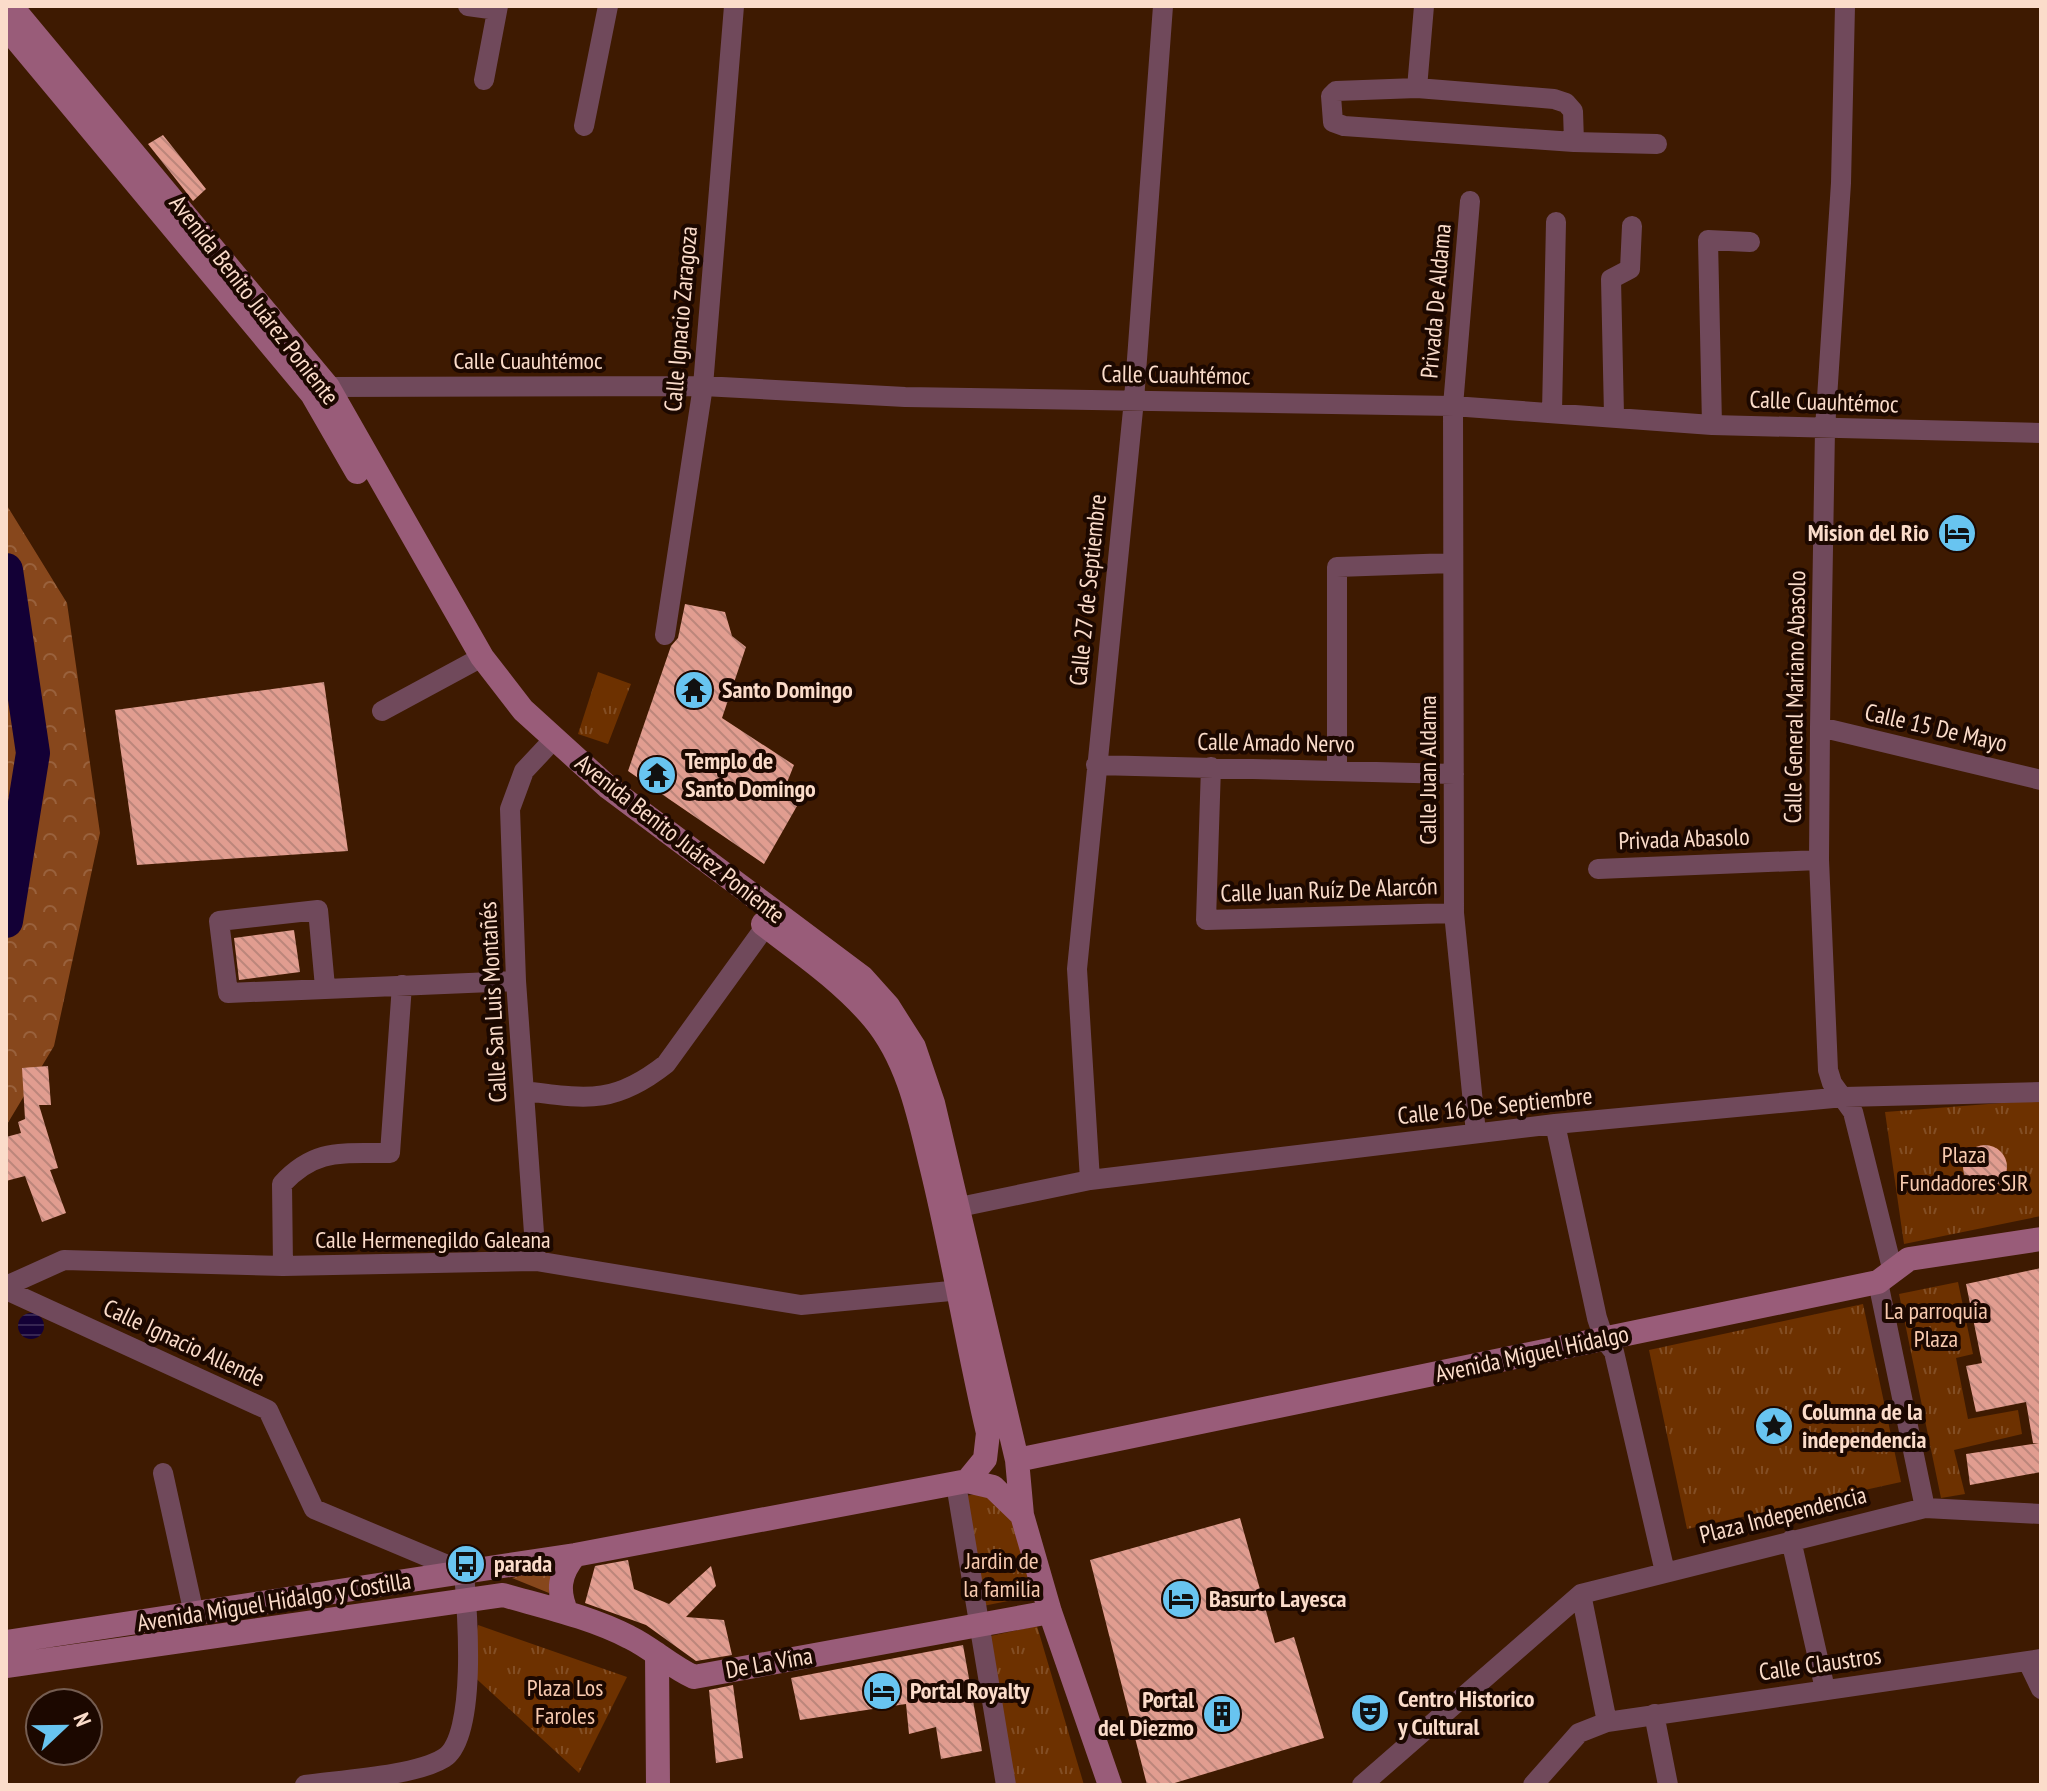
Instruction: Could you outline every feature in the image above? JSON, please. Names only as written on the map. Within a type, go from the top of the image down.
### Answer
[{"type":"street","name":"Avenida Benito Juárez Poniente","points":[[11,6],[320,390],[477,660],[507,692],[548,745],[609,788],[771,919],[862,977],[888,1006],[914,1047],[933,1103],[968,1289],[1017,1460],[1022,1515],[1050,1612],[1110,1785]]},
{"type":"street","points":[[468,6],[498,8],[484,80]]},
{"type":"street","points":[[584,126],[608,6]]},
{"type":"street","name":"Calle Ignacio Zaragoza","points":[[665,635],[703,386],[734,6]]},
{"type":"street","name":"Calle 27 de Septiembre","points":[[1090,1180],[1077,969],[1134,400],[1163,6]]},
{"type":"street","points":[[1417,88],[1424,6]]},
{"type":"street","name":"Calle General Mariano Abasolo","points":[[1844,1097],[1832,1083],[1828,1070],[1819,860],[1825,429],[1841,183],[1845,6]]},
{"type":"street","name":"Avenida Benito Juárez Poniente","points":[[6,27],[320,390]]},
{"type":"street","points":[[1574,142],[1576,122],[1566,103],[1554,99],[1417,88],[1336,91],[1331,96],[1333,122],[1344,126],[1574,142],[1657,144]]},
{"type":"street","name":"Privada De Aldama","points":[[1453,406],[1470,201]]},
{"type":"street","points":[[1552,412],[1556,222]]},
{"type":"street","points":[[1614,415],[1611,279],[1630,269],[1632,226]]},
{"type":"street","points":[[1712,425],[1708,240],[1750,242]]},
{"type":"street","name":"Calle Cuauhtémoc","points":[[320,390],[703,386],[905,397],[1453,406],[1614,415],[1712,425],[2041,433]]},
{"type":"street","name":"Calle Juan Aldama","points":[[1453,406],[1454,913],[1476,1133]]},
{"type":"street","points":[[1337,769],[1337,567],[1452,563]]},
{"type":"street","points":[[382,711],[477,660]]},
{"type":"street","name":"Calle 15 De Mayo","points":[[1820,727],[2041,780]]},
{"type":"street","name":"Calle San Luis Montañés","points":[[536,1261],[516,981],[510,809],[524,771],[548,745]]},
{"type":"street","name":"Calle Amado Nervo","points":[[1096,765],[1454,774]]},
{"type":"street","name":"Calle Juan Ruíz De Alarcón","points":[[1211,767],[1206,920],[1454,913]]},
{"type":"street","name":"Privada Abasolo","points":[[1598,869],[1819,860]]},
{"type":"street","points":[[325,987],[318,910],[219,921],[228,993],[516,981]]},
{"type":"street","points":[[524,1091],[590,1100],[621,1094],[643,1083],[666,1064],[771,919]]},
{"type":"street","points":[[283,1266],[282,1184],[300,1164],[326,1155],[390,1153],[402,985]]},
{"type":"street","name":"Calle 16 De Septiembre","points":[[951,1209],[1090,1180],[1555,1124],[1844,1097],[2041,1092]]},
{"type":"street","points":[[1844,1097],[1861,1139],[1925,1508]]},
{"type":"street","points":[[1555,1124],[1604,1339],[1614,1352],[1665,1572]]},
{"type":"street","name":"Avenida Miguel Hidalgo","points":[[1017,1460],[1604,1339],[1885,1277],[1909,1259],[2041,1239]]},
{"type":"street","name":"Calle Hermenegildo Galeana","points":[[6,1288],[64,1260],[283,1266],[536,1261],[801,1305],[968,1289]]},
{"type":"street","name":"Calle Ignacio Allende","points":[[6,1288],[268,1410],[314,1509],[464,1572]]},
{"type":"street","name":"Avenida Benito Juárez Poniente","points":[[961,1483],[985,1459],[988,1446],[977,1389],[968,1289]]},
{"type":"street","points":[[977,1389],[1004,1451],[1017,1460]]},
{"type":"street","points":[[163,1473],[194,1614]]},
{"type":"street","points":[[1006,1785],[961,1483],[993,1487],[1022,1515]]},
{"type":"street","name":"Avenida Miguel Hidalgo y Costilla","points":[[6,1642],[575,1555],[961,1483]]},
{"type":"street","name":"Plaza Independencia","points":[[1581,1594],[1925,1508],[2041,1514]]},
{"type":"street","points":[[1791,1540],[1825,1689]]},
{"type":"street","points":[[567,1613],[559,1583],[565,1567],[575,1555]]},
{"type":"street","points":[[305,1785],[403,1771],[446,1757],[458,1739],[464,1713],[470,1649],[464,1572]]},
{"type":"street","points":[[1362,1785],[1581,1594],[1607,1722]]},
{"type":"street","name":"Avenida Miguel Hidalgo y Costilla","points":[[6,1666],[503,1595]]},
{"type":"street","name":"De La Vina","points":[[503,1595],[567,1613],[630,1637],[675,1669],[694,1677],[1050,1612]]},
{"type":"street","points":[[657,1654],[658,1785]]},
{"type":"street","points":[[2035,1661],[2041,1689]]},
{"type":"street","name":"Calle Claustros","points":[[1533,1785],[1579,1733],[1607,1722],[2035,1661]]},
{"type":"street","points":[[1654,1714],[1668,1785]]},
{"type":"green space","points":[[6,504],[67,603],[100,833],[54,1046],[6,1126]]},
{"type":"green space","points":[[598,672],[631,684],[608,744],[578,734]]},
{"type":"green space","name":"Plaza Fundadores SJR","points":[[2041,1100],[2041,1216],[1904,1244],[1885,1112]]},
{"type":"green space","name":"La parroquia Plaza","points":[[1958,1282],[1973,1354],[1956,1358],[1968,1419],[2018,1410],[2022,1434],[1954,1450],[1965,1494],[1941,1498],[1899,1294]]},
{"type":"green space","points":[[1863,1304],[1901,1482],[1687,1529],[1649,1350]]},
{"type":"green space","name":"Jardin de la familia","points":[[988,1493],[1012,1514],[1033,1596],[983,1606],[963,1496]]},
{"type":"green space","points":[[553,1567],[549,1593],[512,1578]]},
{"type":"green space","name":"Plaza Los Faroles","points":[[478,1625],[627,1677],[579,1773],[469,1672]]},
{"type":"green space","name":"Jardin de la familia","points":[[1037,1626],[1084,1785],[1013,1785],[986,1637]]},
{"type":"shaded area","points":[[31,1313],[40,1317],[44,1326],[40,1335],[31,1339],[22,1335],[18,1326],[22,1317]]},
{"type":"building","points":[[163,135],[206,189],[193,201],[148,144]]},
{"type":"building","points":[[685,604],[725,612],[732,636],[746,647],[722,718],[794,765],[782,795],[797,806],[764,864],[628,771],[671,646],[678,638]]},
{"type":"building","points":[[324,682],[348,851],[137,865],[115,710]]},
{"type":"building","points":[[294,930],[300,972],[239,980],[234,938]]},
{"type":"building","points":[[48,1066],[51,1105],[39,1105],[58,1168],[50,1170],[66,1213],[42,1222],[25,1176],[6,1181],[6,1137],[21,1133],[18,1122],[25,1119],[22,1068]]},
{"type":"building","points":[[1985,1145],[2001,1151],[2007,1167],[2001,1183],[1985,1189],[1969,1183],[1963,1167],[1969,1151]]},
{"type":"building","points":[[2041,1268],[2041,1472],[1970,1485],[1966,1454],[2039,1443],[2033,1443],[2026,1402],[1976,1412],[1966,1366],[1982,1363],[1966,1284]]},
{"type":"building","points":[[1240,1518],[1275,1643],[1294,1637],[1324,1738],[1168,1785],[1147,1785],[1090,1560]]},
{"type":"building","points":[[628,1560],[634,1589],[669,1604],[711,1566],[716,1586],[686,1617],[724,1620],[732,1655],[696,1661],[646,1625],[585,1603],[595,1566]]},
{"type":"building","name":"Portal Royalty","points":[[963,1645],[982,1751],[941,1759],[936,1727],[909,1734],[906,1704],[800,1720],[791,1678]]},
{"type":"building","points":[[733,1685],[743,1758],[716,1763],[709,1690]]},
{"type":"waterway","points":[[6,570],[33,753],[6,921]]},
{"type":"place","name":"Mision del Rio","points":[[1957,533]]},
{"type":"place","name":"Santo Domingo","points":[[694,690]]},
{"type":"place","name":"Templo de Santo Domingo","points":[[657,775]]},
{"type":"place","name":"Columna de la independencia","points":[[1774,1426]]},
{"type":"place","name":"parada","points":[[466,1564]]},
{"type":"place","name":"Basurto Layesca","points":[[1181,1599]]},
{"type":"place","name":"Portal Royalty","points":[[882,1691]]},
{"type":"place","name":"Centro Historico y Cultural","points":[[1370,1713]]},
{"type":"place","name":"Portal del Diezmo","points":[[1222,1714]]}]
